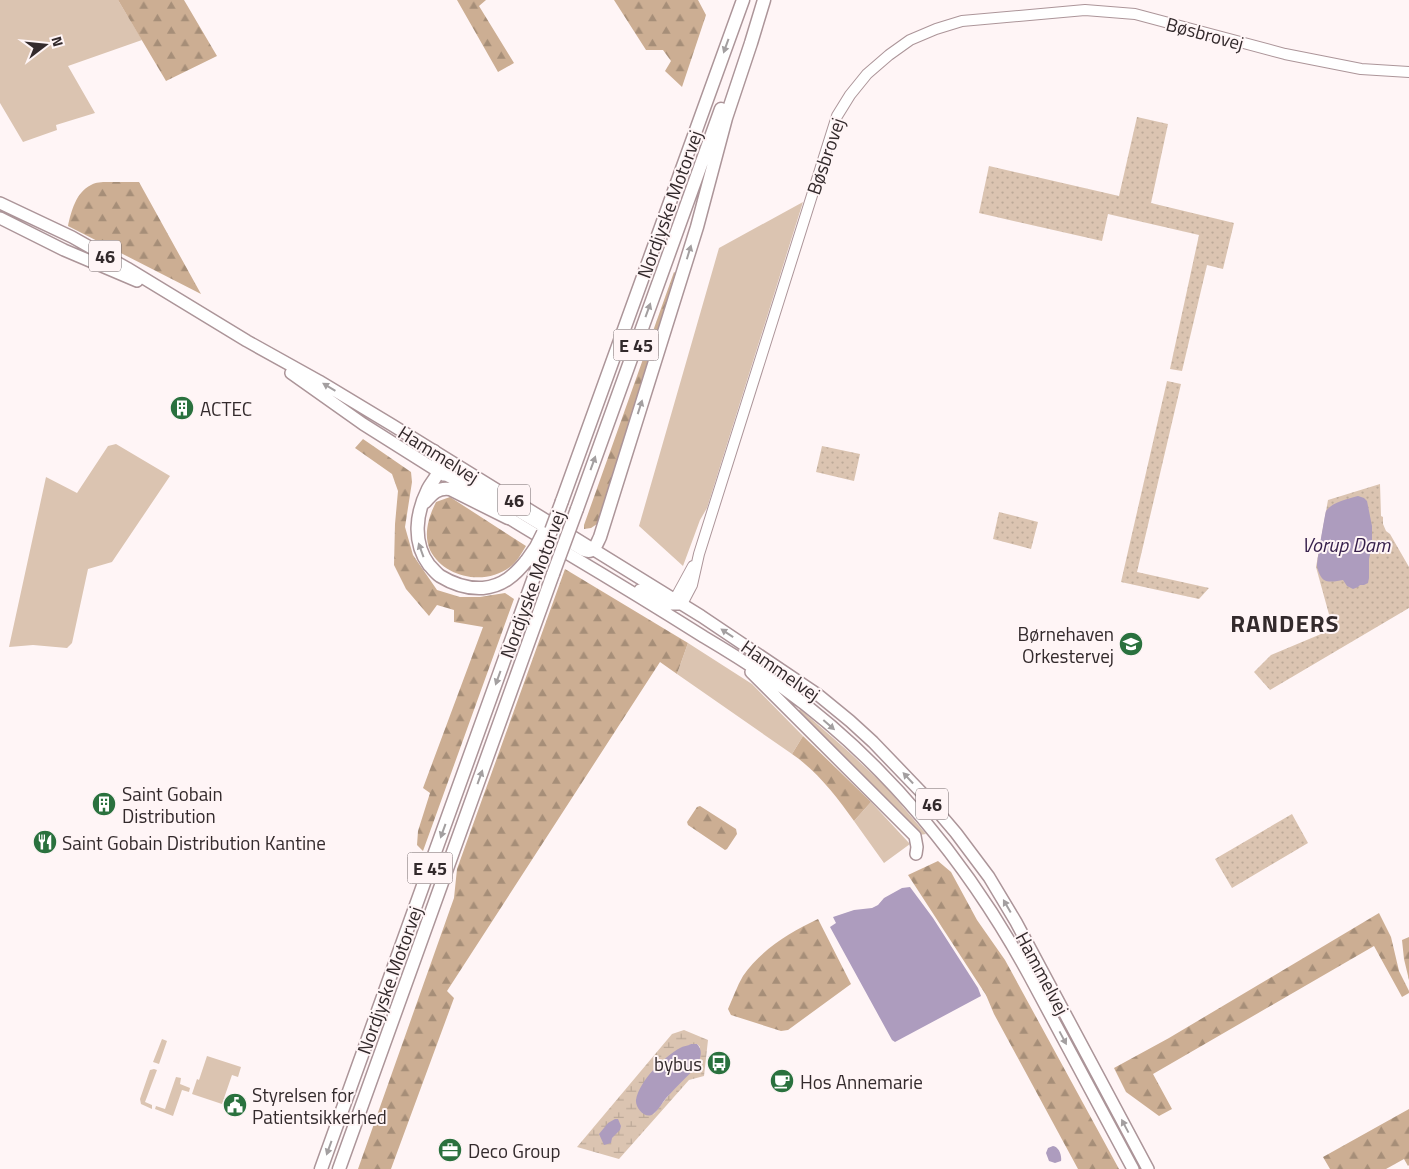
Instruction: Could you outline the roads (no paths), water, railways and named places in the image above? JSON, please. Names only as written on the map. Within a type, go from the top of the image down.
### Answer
[{"type":"highway","name":"Nordjyske Motorvej","points":[[321,1169],[533,563],[536,547],[559,499],[631,311],[742,0]]},
{"type":"highway","name":"Nordjyske Motorvej","points":[[339,1169],[760,0]]},
{"type":"highway","points":[[439,471],[521,512],[584,550],[591,551],[594,549],[600,538],[686,265],[724,125],[764,0]]},
{"type":"highway","points":[[434,451],[438,457],[439,471],[428,488],[421,505],[417,526],[418,542],[424,558],[436,573],[463,587],[476,589],[502,583],[533,563]]},
{"type":"highway","points":[[421,505],[433,493],[444,488],[508,518]]},
{"type":"main road","name":"Hammelvej","points":[[0,203],[72,237],[127,268],[434,451],[594,549],[778,668],[835,708],[873,742],[900,770],[948,822],[973,855],[1002,898],[1148,1169]]},
{"type":"main road","points":[[0,209],[44,231],[54,228]]},
{"type":"main road","name":"Hammelvej","points":[[0,218],[64,250],[128,278],[156,287]]},
{"type":"main road","points":[[39,238],[54,237],[127,268]]},
{"type":"main road","name":"Hammelvej","points":[[247,341],[363,424],[439,471],[508,518],[734,655],[783,688],[839,734],[900,794],[952,856],[987,904],[1015,949],[1133,1169]]},
{"type":"main road","points":[[573,557],[660,601],[669,604],[678,603],[679,618],[683,624]]},
{"type":"main road","points":[[734,655],[915,836],[916,854]]},
{"type":"street","name":"Bøsbrovej","points":[[678,603],[692,585],[699,554],[837,116],[850,95],[867,74],[889,55],[910,40],[962,21],[1085,10],[1135,14],[1285,54],[1361,70],[1409,72]]},
{"type":"water","name":"Vorup Dam","points":[[1358,496],[1367,501],[1372,526],[1372,545],[1369,559],[1368,583],[1353,589],[1347,586],[1343,580],[1331,582],[1324,580],[1319,574],[1317,566],[1326,511],[1336,503]]},
{"type":"water","points":[[910,887],[933,918],[978,988],[981,996],[895,1042],[892,1040],[830,927],[836,923],[833,917],[854,910],[872,908],[878,905],[884,898],[902,888]]},
{"type":"water","points":[[697,1044],[701,1053],[696,1068],[671,1092],[655,1112],[650,1115],[644,1114],[639,1110],[636,1103],[642,1085],[653,1070],[667,1057],[681,1047]]},
{"type":"water","points":[[618,1119],[621,1126],[620,1130],[612,1138],[611,1143],[604,1145],[599,1134],[608,1123]]},
{"type":"water","points":[[1053,1146],[1060,1152],[1061,1156],[1061,1161],[1055,1163],[1049,1161],[1046,1153],[1048,1148]]},
{"type":"place","name":"ACTEC","points":[[182,408]]},
{"type":"place","name":"Børnehaven Orkestervej","points":[[1131,644]]},
{"type":"place","name":"Saint Gobain Distribution","points":[[104,804]]},
{"type":"place","name":"Saint Gobain Distribution Kantine","points":[[45,842]]},
{"type":"place","name":"bybus","points":[[719,1063]]},
{"type":"place","name":"Hos Annemarie","points":[[782,1081]]},
{"type":"place","name":"Styrelsen for Patientsikkerhed","points":[[235,1105]]},
{"type":"place","name":"Deco Group","points":[[450,1150]]},
{"type":"district","name":"RANDERS","points":[[1285,623]]}]
